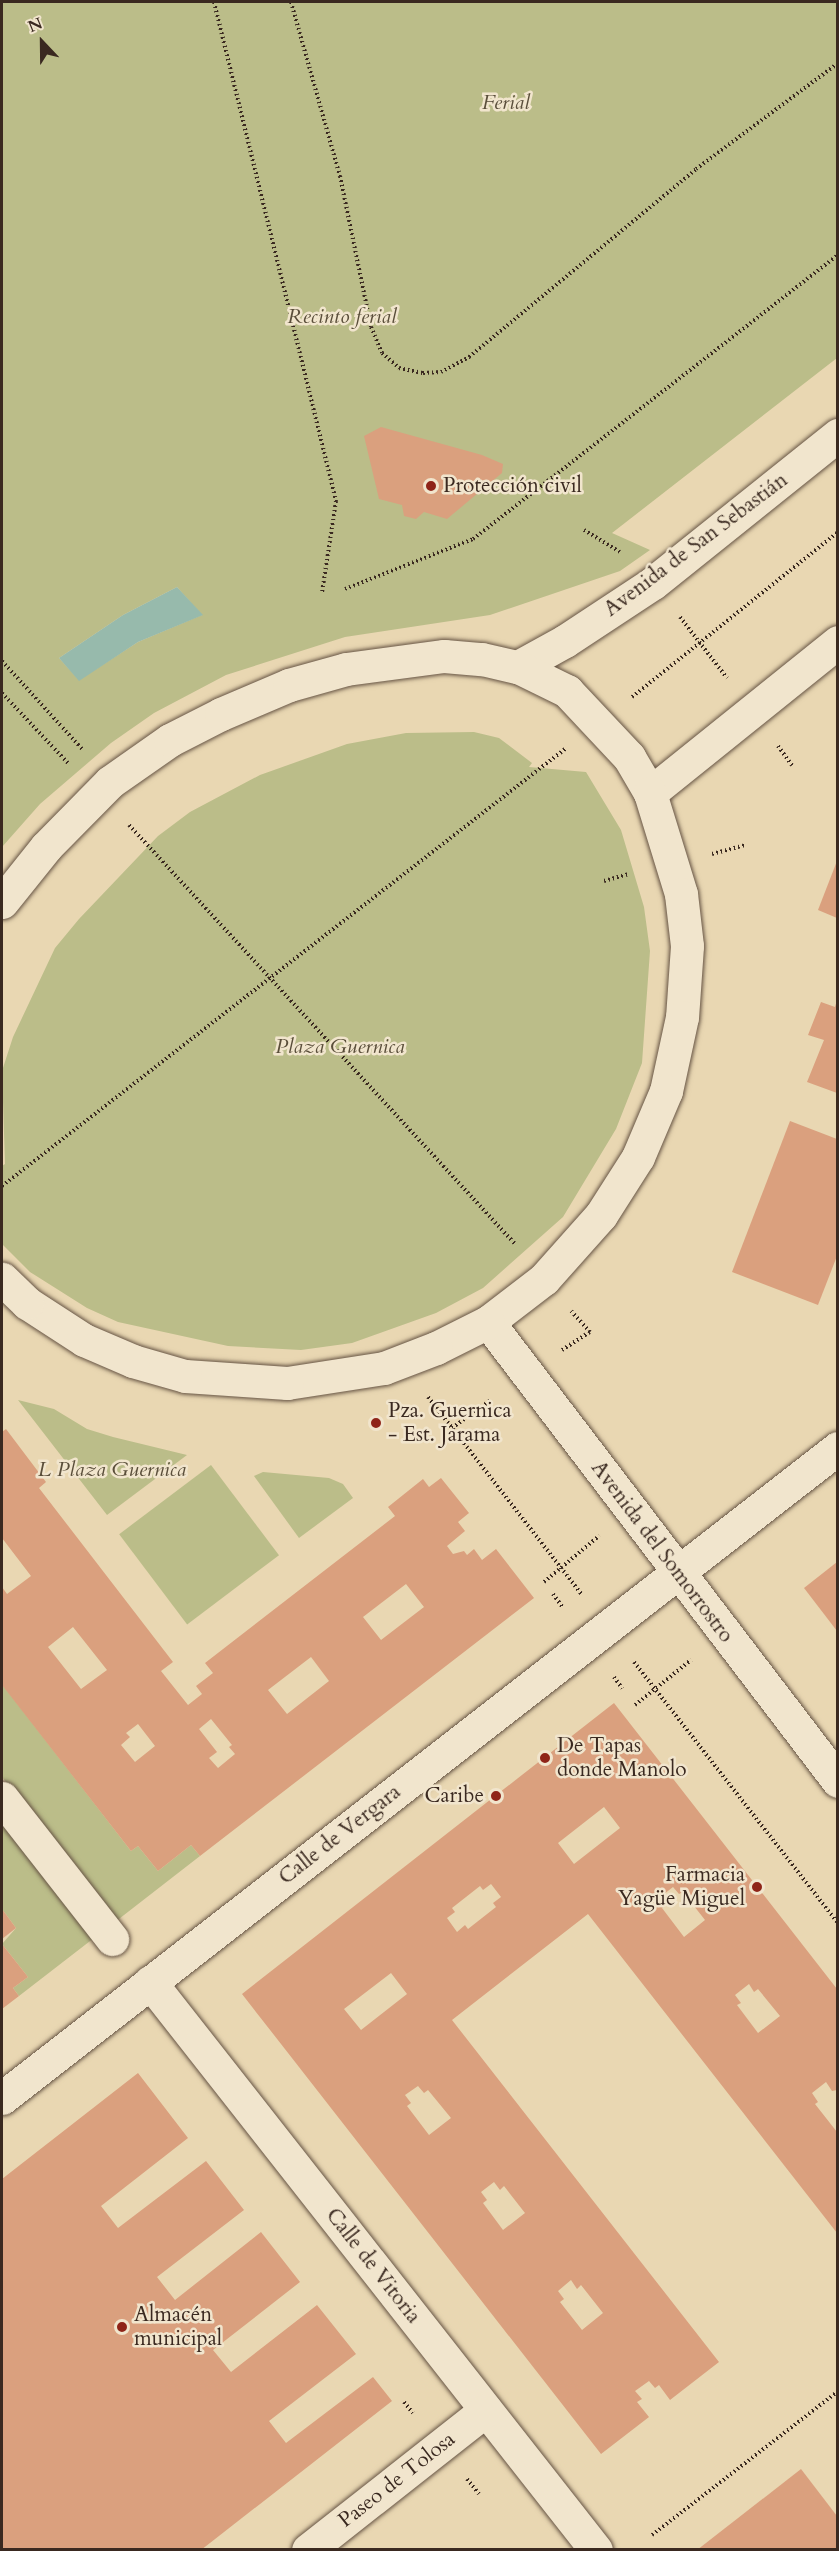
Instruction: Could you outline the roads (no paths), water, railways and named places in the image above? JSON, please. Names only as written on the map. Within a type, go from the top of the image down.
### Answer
[{"type":"street","name":"Avenida de San Sebastián","points":[[518,666],[565,641],[653,582],[837,435]]},
{"type":"street","points":[[650,793],[837,642]]},
{"type":"street","points":[[2,902],[104,788],[170,740],[289,685],[346,669],[444,656],[518,666],[567,691],[600,722],[629,757],[650,793],[681,894],[687,946],[680,1028],[666,1091],[638,1157],[601,1215],[544,1279],[488,1322],[384,1368],[287,1383],[185,1376],[133,1361],[14,1307],[2,1279]]},
{"type":"street","name":"Avenida del Somorrostro","points":[[488,1322],[837,1781]]},
{"type":"street","name":"Calle de Vergara","points":[[2,2098],[837,1448]]},
{"type":"street","points":[[2,1798],[112,1939]]},
{"type":"street","name":"Calle de Vitoria","points":[[150,1982],[596,2550]]},
{"type":"street","name":"Paseo de Tolosa","points":[[308,2550],[486,2410]]},
{"type":"place","name":"Protección civil","points":[[431,486]]},
{"type":"place","name":"Pza. Guernica - Est. Jarama","points":[[376,1423]]},
{"type":"place","name":"De Tapas donde Manolo","points":[[545,1758]]},
{"type":"place","name":"Caribe","points":[[496,1796]]},
{"type":"place","name":"Farmacia Yagüe Miguel","points":[[757,1887]]},
{"type":"place","name":"Almacén municipal","points":[[122,2327]]},
{"type":"park label","name":"Ferial","points":[[506,103]]},
{"type":"park label","name":"Recinto ferial","points":[[342,317]]},
{"type":"park label","name":"Plaza Guernica","points":[[340,1047]]},
{"type":"park label","name":"L Plaza Guernica","points":[[112,1470]]}]
